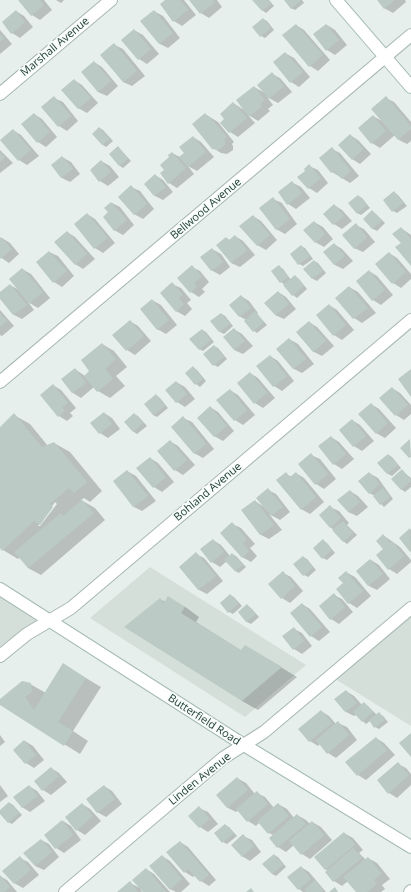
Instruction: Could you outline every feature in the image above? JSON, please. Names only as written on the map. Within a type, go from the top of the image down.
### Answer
[{"type":"street","name":"Marshall Avenue","points":[[0,94],[111,0]]},
{"type":"street","points":[[336,0],[411,87]]},
{"type":"street","name":"Bellwood Avenue","points":[[0,382],[411,35]]},
{"type":"street","name":"Bohland Avenue","points":[[0,656],[27,634],[71,608],[411,320]]},
{"type":"street","name":"Butterfield Road","points":[[0,589],[244,745],[411,847]]},
{"type":"street","name":"Linden Avenue","points":[[65,892],[223,758],[264,732],[411,608]]},
{"type":"shaded area","points":[[150,567],[306,665],[245,717],[90,618]]},
{"type":"shaded area","points":[[0,592],[49,624],[0,661]]},
{"type":"shaded area","points":[[411,606],[411,726],[332,677]]},
{"type":"building","points":[[18,0],[40,0],[44,5],[31,16]]},
{"type":"building","points":[[165,0],[180,0],[188,10],[173,22],[160,4]]},
{"type":"building","points":[[189,0],[213,0],[215,2],[200,14]]},
{"type":"building","points":[[252,0],[268,0],[271,4],[262,11]]},
{"type":"building","points":[[284,0],[301,0],[291,9]]},
{"type":"building","points":[[377,0],[395,0],[384,9]]},
{"type":"building","points":[[16,10],[25,22],[11,34],[2,22]]},
{"type":"building","points":[[154,10],[173,33],[159,44],[140,21]]},
{"type":"building","points":[[263,18],[271,28],[260,37],[252,27]]},
{"type":"building","points":[[296,24],[323,55],[309,67],[282,35]]},
{"type":"building","points":[[326,24],[339,40],[326,51],[313,34]]},
{"type":"building","points":[[134,29],[151,49],[138,60],[121,40]]},
{"type":"building","points":[[0,34],[4,39],[0,42]]},
{"type":"building","points":[[114,43],[137,71],[123,82],[100,55]]},
{"type":"building","points":[[285,52],[303,72],[290,83],[273,62]]},
{"type":"building","points":[[94,61],[111,81],[98,92],[81,72]]},
{"type":"building","points":[[272,72],[284,86],[269,99],[257,85]]},
{"type":"building","points":[[74,79],[91,98],[78,109],[61,90]]},
{"type":"building","points":[[254,86],[265,100],[260,104],[262,106],[249,117],[236,100]]},
{"type":"building","points":[[54,96],[71,116],[58,127],[41,107]]},
{"type":"building","points":[[386,96],[411,126],[411,129],[398,140],[371,109]]},
{"type":"building","points":[[233,102],[247,118],[229,133],[220,123],[224,119],[220,114]]},
{"type":"building","points":[[34,113],[50,132],[37,143],[21,124]]},
{"type":"building","points":[[205,113],[227,137],[224,139],[225,145],[218,150],[212,149],[192,124]]},
{"type":"building","points":[[373,115],[386,131],[371,144],[358,128]]},
{"type":"building","points":[[99,127],[110,139],[102,145],[92,134]]},
{"type":"building","points":[[13,129],[31,150],[18,161],[0,140]]},
{"type":"building","points":[[350,134],[363,149],[352,160],[338,145]]},
{"type":"building","points":[[193,136],[206,152],[188,167],[179,157],[184,153],[179,147]]},
{"type":"building","points":[[118,146],[128,159],[119,166],[109,154]]},
{"type":"building","points":[[332,147],[351,171],[342,179],[334,171],[331,173],[319,158]]},
{"type":"building","points":[[0,152],[5,157],[0,162]]},
{"type":"building","points":[[172,152],[186,168],[168,184],[160,173],[164,170],[160,165]]},
{"type":"building","points":[[62,156],[73,169],[61,178],[51,165]]},
{"type":"building","points":[[101,160],[111,172],[99,182],[90,170]]},
{"type":"building","points":[[309,164],[321,178],[308,189],[297,177],[305,171],[304,169]]},
{"type":"building","points":[[155,174],[166,187],[154,196],[144,184]]},
{"type":"building","points":[[292,181],[302,193],[287,205],[278,192]]},
{"type":"building","points":[[131,185],[147,204],[134,215],[118,197]]},
{"type":"building","points":[[394,191],[403,203],[392,212],[383,200]]},
{"type":"building","points":[[358,195],[367,205],[357,214],[348,203]]},
{"type":"building","points":[[273,197],[290,219],[276,230],[259,208]]},
{"type":"building","points":[[111,202],[127,220],[114,231],[103,217],[108,212],[104,208]]},
{"type":"building","points":[[334,204],[344,216],[333,225],[323,214]]},
{"type":"building","points":[[372,210],[382,221],[372,229],[363,219]]},
{"type":"building","points":[[87,213],[108,238],[94,249],[74,224]]},
{"type":"building","points":[[253,215],[270,235],[257,246],[239,226]]},
{"type":"building","points":[[314,221],[325,234],[315,243],[303,230]]},
{"type":"building","points":[[356,223],[367,237],[354,249],[342,235]]},
{"type":"building","points":[[401,227],[411,239],[411,266],[395,247],[401,243],[392,234]]},
{"type":"building","points":[[67,231],[87,254],[75,265],[54,242]]},
{"type":"building","points":[[235,235],[247,250],[231,263],[216,245],[226,237],[229,240]]},
{"type":"building","points":[[1,237],[12,249],[0,259],[0,238]]},
{"type":"building","points":[[334,243],[345,256],[334,265],[323,252]]},
{"type":"building","points":[[301,245],[310,256],[298,265],[290,254]]},
{"type":"building","points":[[212,248],[223,262],[211,271],[200,257]]},
{"type":"building","points":[[49,251],[67,271],[53,283],[36,262]]},
{"type":"building","points":[[389,252],[406,272],[392,284],[375,264]]},
{"type":"building","points":[[314,260],[323,271],[312,279],[303,269]]},
{"type":"building","points":[[192,265],[202,277],[194,283],[197,287],[190,293],[177,278]]},
{"type":"building","points":[[279,265],[288,277],[280,283],[271,271]]},
{"type":"building","points":[[22,268],[43,292],[29,304],[9,279]]},
{"type":"building","points":[[369,270],[385,290],[372,301],[356,281]]},
{"type":"building","points":[[295,275],[304,286],[292,296],[283,285]]},
{"type":"building","points":[[172,282],[183,295],[179,298],[184,304],[176,312],[160,293]]},
{"type":"building","points":[[10,284],[27,305],[13,315],[0,299],[0,292]]},
{"type":"building","points":[[349,286],[368,308],[353,319],[335,298]]},
{"type":"building","points":[[278,291],[289,304],[275,315],[264,303]]},
{"type":"building","points":[[241,295],[251,308],[239,317],[229,305]]},
{"type":"building","points":[[152,299],[169,320],[157,330],[140,309]]},
{"type":"building","points":[[329,304],[346,325],[333,336],[316,315]]},
{"type":"building","points":[[255,311],[264,322],[253,332],[244,321]]},
{"type":"building","points":[[0,313],[7,321],[0,327]]},
{"type":"building","points":[[221,313],[230,324],[219,332],[210,321]]},
{"type":"building","points":[[130,320],[144,336],[126,351],[112,335]]},
{"type":"building","points":[[309,321],[326,341],[313,352],[296,332]]},
{"type":"building","points":[[234,328],[245,341],[234,350],[223,337]]},
{"type":"building","points":[[202,329],[211,340],[199,350],[189,339]]},
{"type":"building","points":[[289,338],[306,359],[293,369],[276,349]]},
{"type":"building","points":[[102,343],[116,359],[105,369],[113,379],[97,392],[84,376],[89,371],[81,360]]},
{"type":"building","points":[[214,345],[224,357],[213,366],[203,354]]},
{"type":"building","points":[[270,355],[287,376],[273,387],[256,366]]},
{"type":"building","points":[[193,366],[203,379],[195,385],[185,373]]},
{"type":"building","points":[[75,368],[86,383],[72,393],[61,379]]},
{"type":"building","points":[[411,369],[411,397],[398,379]]},
{"type":"building","points":[[250,372],[267,393],[254,404],[237,383]]},
{"type":"building","points":[[176,381],[187,394],[176,403],[165,390]]},
{"type":"building","points":[[53,384],[68,403],[62,407],[65,411],[58,417],[40,395]]},
{"type":"building","points":[[392,387],[408,405],[395,416],[379,398]]},
{"type":"building","points":[[230,389],[247,410],[234,421],[216,400]]},
{"type":"building","points":[[156,394],[165,406],[153,415],[144,404]]},
{"type":"building","points":[[371,403],[388,423],[376,434],[358,414]]},
{"type":"building","points":[[210,406],[227,426],[214,437],[197,418]]},
{"type":"building","points":[[104,412],[112,424],[99,434],[90,423]]},
{"type":"building","points":[[14,413],[42,447],[54,442],[87,482],[74,493],[69,488],[50,504],[53,507],[40,525],[34,521],[2,551],[0,548],[0,427]]},
{"type":"building","points":[[134,413],[143,423],[133,432],[124,422]]},
{"type":"building","points":[[183,416],[206,444],[194,454],[171,427]]},
{"type":"building","points":[[352,419],[366,436],[353,447],[339,430]]},
{"type":"building","points":[[331,436],[346,454],[333,465],[318,446]]},
{"type":"building","points":[[410,439],[411,457],[409,458],[400,448]]},
{"type":"building","points":[[170,440],[187,460],[174,471],[157,451]]},
{"type":"building","points":[[311,453],[328,474],[315,485],[298,464]]},
{"type":"building","points":[[388,454],[398,465],[387,474],[377,463]]},
{"type":"building","points":[[150,457],[166,477],[153,488],[136,468]]},
{"type":"building","points":[[402,469],[411,481],[401,490],[391,479]]},
{"type":"building","points":[[127,470],[148,496],[133,507],[113,481]]},
{"type":"building","points":[[286,472],[290,477],[296,472],[316,497],[301,510],[276,480]]},
{"type":"building","points":[[369,472],[380,484],[369,494],[358,481]]},
{"type":"building","points":[[268,488],[283,507],[271,516],[256,498]]},
{"type":"building","points":[[383,488],[390,497],[380,505],[373,496]]},
{"type":"building","points":[[350,490],[360,502],[348,512],[337,500]]},
{"type":"building","points":[[82,500],[94,513],[28,568],[14,552],[61,513],[63,516]]},
{"type":"building","points":[[255,500],[274,525],[260,535],[241,510]]},
{"type":"building","points":[[330,505],[341,518],[330,528],[319,515]]},
{"type":"building","points":[[343,521],[353,533],[343,542],[332,530]]},
{"type":"building","points":[[232,522],[247,539],[243,543],[249,551],[242,558],[220,533]]},
{"type":"building","points":[[410,528],[411,551],[410,552],[399,538]]},
{"type":"building","points":[[383,534],[390,543],[392,541],[404,556],[388,570],[376,555],[383,549],[376,541]]},
{"type":"building","points":[[213,539],[224,552],[211,563],[200,549]]},
{"type":"building","points":[[323,539],[332,550],[322,559],[313,548]]},
{"type":"building","points":[[196,552],[216,576],[198,590],[179,567]]},
{"type":"building","points":[[232,553],[243,565],[235,571],[224,560]]},
{"type":"building","points":[[303,556],[313,567],[303,576],[293,564]]},
{"type":"building","points":[[370,559],[383,574],[368,586],[356,571]]},
{"type":"building","points":[[283,571],[295,586],[281,599],[268,584]]},
{"type":"building","points":[[346,571],[363,591],[348,604],[336,589],[343,583],[338,578]]},
{"type":"building","points":[[334,593],[345,607],[330,620],[319,606]]},
{"type":"building","points":[[230,594],[239,603],[228,613],[220,603]]},
{"type":"building","points":[[168,596],[185,607],[181,613],[241,650],[245,645],[282,667],[242,701],[124,627],[160,598],[164,603]]},
{"type":"building","points":[[302,603],[322,627],[310,637],[290,613]]},
{"type":"building","points":[[247,604],[256,614],[246,622],[238,612]]},
{"type":"building","points":[[294,627],[304,641],[293,650],[282,636]]},
{"type":"building","points":[[63,663],[86,678],[58,722],[73,731],[64,746],[0,705],[0,699],[22,681],[31,683],[32,692],[25,697],[34,710]]},
{"type":"building","points":[[346,690],[357,703],[345,712],[334,699]]},
{"type":"building","points":[[364,702],[373,712],[362,722],[353,712]]},
{"type":"building","points":[[321,710],[332,723],[309,742],[298,729]]},
{"type":"building","points":[[379,712],[385,720],[374,728],[369,720]]},
{"type":"building","points":[[338,721],[349,735],[327,754],[316,740]]},
{"type":"building","points":[[411,733],[411,757],[399,743]]},
{"type":"building","points":[[376,737],[387,750],[357,776],[345,762]]},
{"type":"building","points":[[24,740],[36,755],[25,764],[13,750]]},
{"type":"building","points":[[398,762],[409,775],[388,794],[377,780]]},
{"type":"building","points":[[51,767],[59,776],[42,791],[34,781]]},
{"type":"building","points":[[237,777],[248,790],[227,808],[216,795]]},
{"type":"building","points":[[29,785],[38,796],[22,808],[13,797]]},
{"type":"building","points":[[104,785],[115,799],[97,813],[86,799]]},
{"type":"building","points":[[257,791],[268,804],[247,822],[236,809]]},
{"type":"building","points":[[9,802],[19,813],[8,823],[0,814],[0,810]]},
{"type":"building","points":[[82,803],[93,816],[76,831],[65,817]]},
{"type":"building","points":[[278,803],[289,816],[268,834],[257,821]]},
{"type":"building","points":[[199,806],[210,819],[199,828],[188,816]]},
{"type":"building","points":[[297,814],[306,824],[277,848],[269,838]]},
{"type":"building","points":[[62,820],[73,835],[55,849],[44,835]]},
{"type":"building","points":[[312,821],[324,835],[301,855],[289,841]]},
{"type":"building","points":[[225,824],[234,833],[222,843],[214,833]]},
{"type":"building","points":[[344,832],[355,845],[325,870],[314,857]]},
{"type":"building","points":[[243,834],[254,846],[242,857],[231,845]]},
{"type":"building","points":[[41,839],[52,852],[35,866],[23,853]]},
{"type":"building","points":[[180,841],[209,875],[200,882],[188,869],[184,873],[166,852]]},
{"type":"building","points":[[353,848],[362,858],[333,882],[325,872]]},
{"type":"building","points":[[274,854],[283,865],[272,874],[262,864]]},
{"type":"building","points":[[162,855],[182,879],[170,890],[149,866]]},
{"type":"building","points":[[20,856],[31,870],[14,884],[2,871]]},
{"type":"building","points":[[368,857],[382,874],[374,880],[377,884],[367,892],[356,892],[343,877]]},
{"type":"building","points":[[301,866],[311,879],[298,890],[287,877]]},
{"type":"building","points":[[146,868],[166,892],[143,892],[132,880]]},
{"type":"building","points":[[0,875],[10,887],[4,892],[0,892]]},
{"type":"building","points":[[315,880],[323,890],[321,892],[306,892],[304,890]]},
{"type":"building","points":[[130,881],[138,892],[117,892]]},
{"type":"building","points":[[335,887],[338,892],[329,892]]},
{"type":"building","points":[[251,888],[254,892],[246,892]]}]
